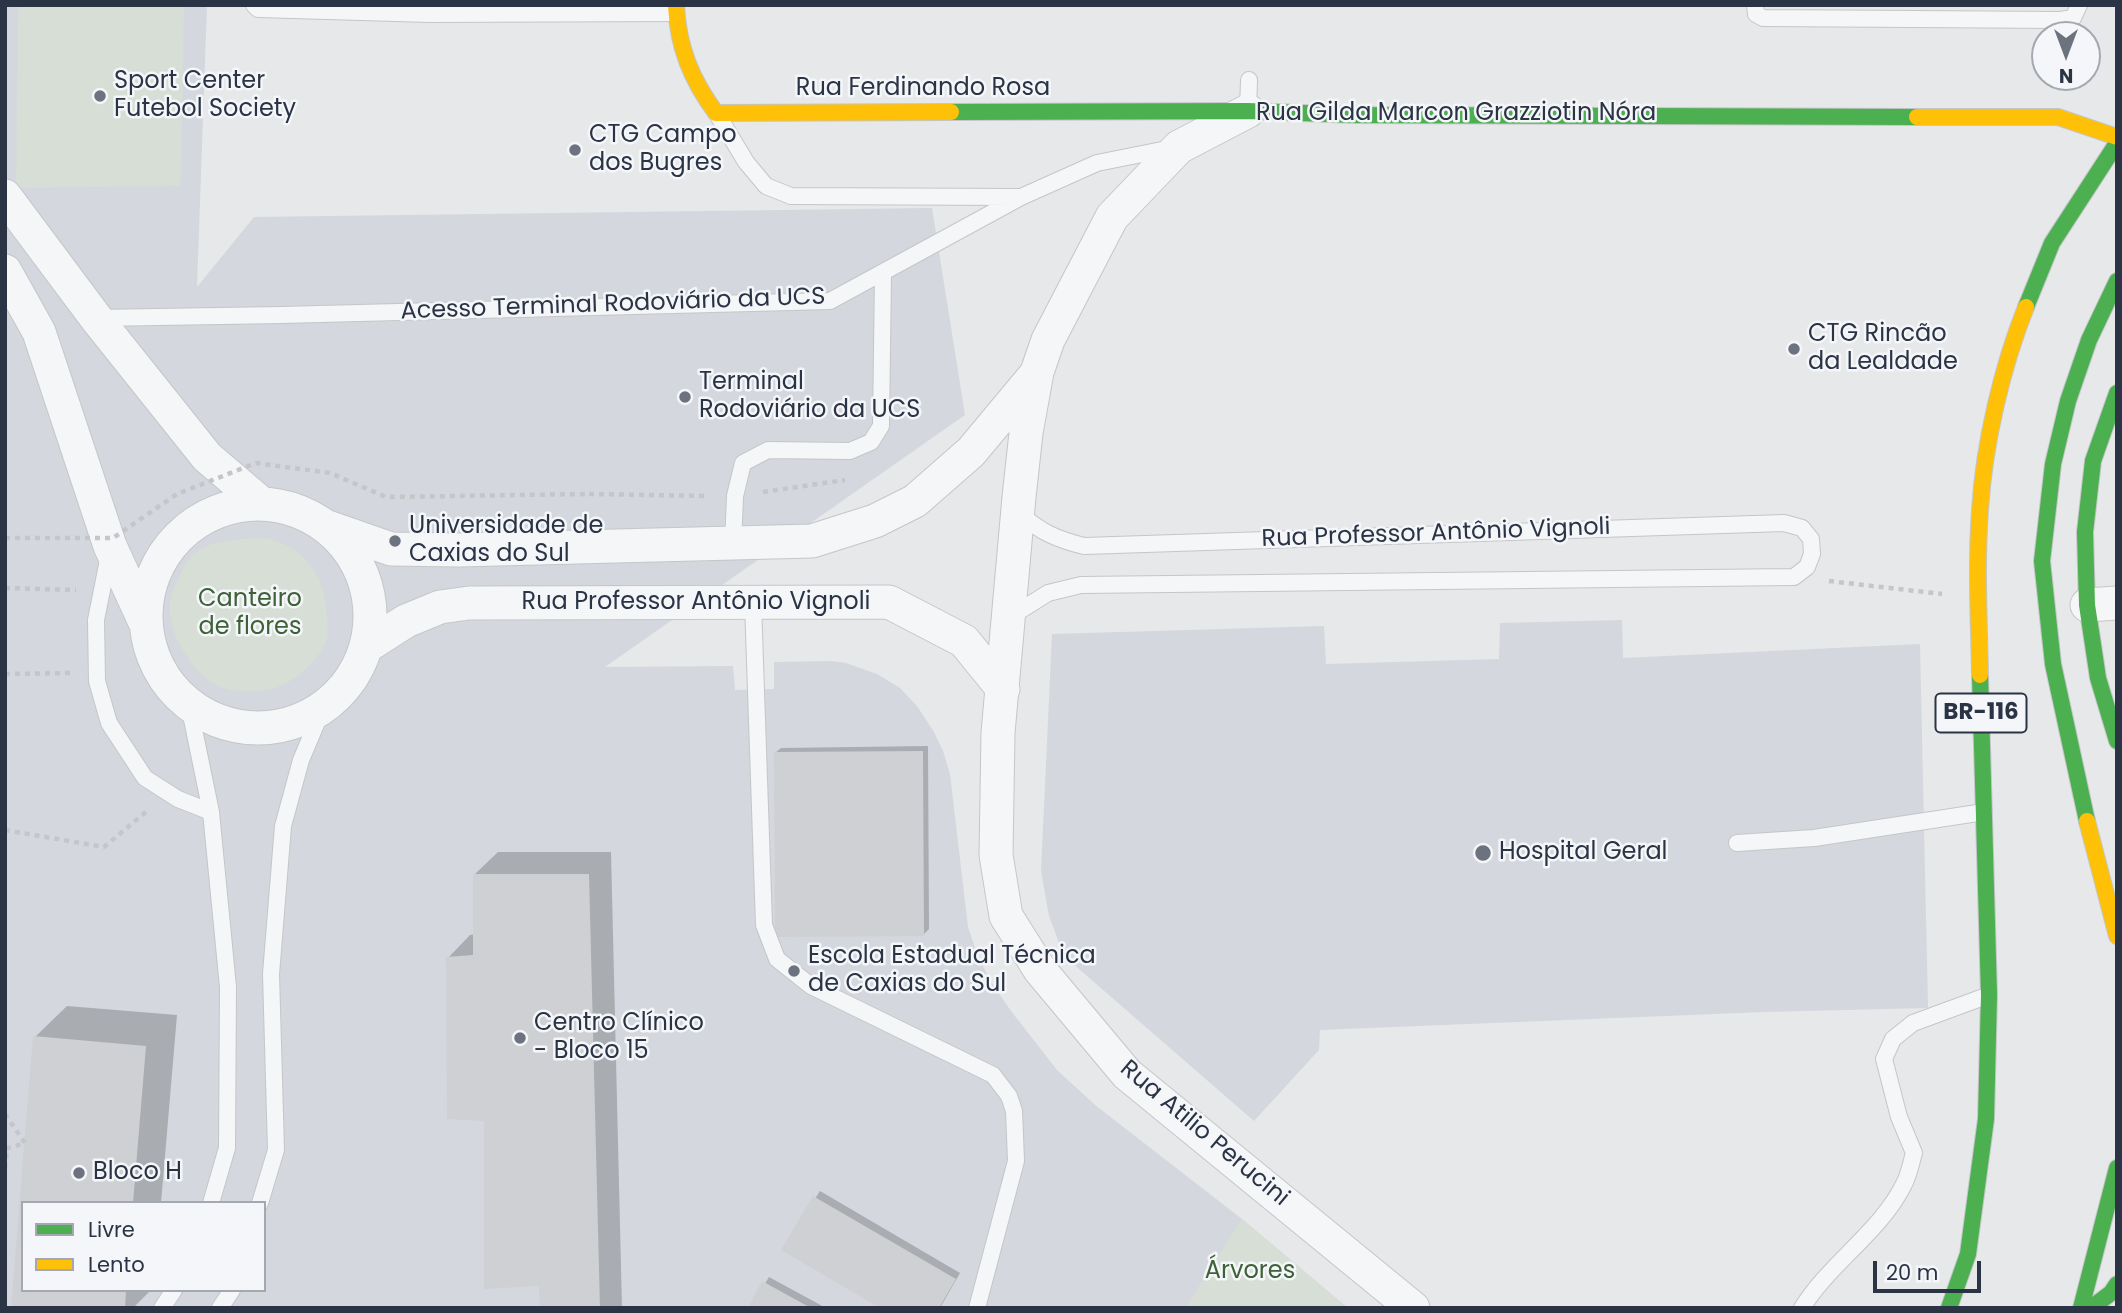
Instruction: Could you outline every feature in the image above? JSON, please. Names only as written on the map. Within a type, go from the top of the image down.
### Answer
[{"type":"main road","points":[[676,9],[682,59],[698,90],[716,113]]},
{"type":"main road","name":"Rua Ferdinando Rosa","points":[[716,113],[1249,96]]},
{"type":"main road","name":"Rua Gilda Marcon Grazziotin Nóra","points":[[1249,96],[1369,115],[2058,117],[2117,136]]},
{"type":"main road","name":"BR-116","points":[[1949,1308],[1968,1254],[1986,1119],[1989,995],[1978,598],[1980,508],[1992,426],[2016,332],[2052,243],[2117,143]]},
{"type":"main road","name":"BR-116","points":[[2117,281],[2084,351],[2059,430],[2048,488],[2042,569],[2054,681],[2117,936]]},
{"type":"main road","points":[[2117,393],[2093,461],[2085,532],[2102,604],[2098,678],[2117,741]]},
{"type":"main road","points":[[2081,1308],[2117,1168]]},
{"type":"main road","points":[[2091,1308],[2111,1293],[2117,1284]]},
{"type":"street","name":"Rua Gilda Marcon Grazziotin Nóra","points":[[1003,689],[1026,433],[1037,372],[1048,340],[1112,217],[1179,147],[1249,96]]},
{"type":"street","points":[[5,196],[207,457],[261,503]]},
{"type":"street","points":[[5,271],[39,332],[110,546],[144,620],[150,653],[165,682],[189,705],[217,721],[250,728],[288,725],[323,708],[351,681],[367,646],[370,602],[356,561],[328,527]]},
{"type":"street","points":[[144,620],[148,588],[171,543],[211,513],[261,503],[296,510],[328,527],[391,549],[733,545],[812,541],[875,521],[915,501],[971,452],[1037,372]]},
{"type":"street","name":"Rua Professor Antônio Vignoli","points":[[367,646],[406,621],[440,607],[469,603],[889,602],[964,641],[1003,689]]},
{"type":"street","name":"Rua Atilio Perucini","points":[[1003,689],[996,779],[996,855],[1006,916],[1040,970],[1127,1074],[1413,1308]]},
{"type":"lane","points":[[254,5],[258,9],[676,9]]},
{"type":"lane","points":[[1755,5],[1756,14],[1763,18],[1825,12],[1909,12],[1999,13],[2060,20],[2073,18],[2079,5]]},
{"type":"lane","points":[[716,113],[746,162],[766,186],[791,196],[1021,197]]},
{"type":"lane","name":"Acesso Terminal Rodoviário da UCS","points":[[96,317],[830,301],[1021,197],[1097,163],[1179,147]]},
{"type":"lane","points":[[733,545],[736,496],[743,463],[768,450],[850,451],[871,442],[881,426],[883,273]]},
{"type":"lane","name":"Rua Professor Antônio Vignoli","points":[[1010,617],[1048,593],[1081,585],[1794,577],[1807,567],[1812,554],[1811,540],[1802,528],[1784,523],[1084,545],[1062,541],[1037,529],[1018,512]]},
{"type":"lane","points":[[110,546],[96,620],[97,681],[109,723],[145,778],[169,793],[211,812]]},
{"type":"lane","points":[[753,603],[764,925],[777,959],[811,986],[993,1075],[1009,1096],[1014,1111],[1016,1161],[977,1308]]},
{"type":"lane","points":[[189,705],[211,812],[228,987],[227,1148],[212,1201]]},
{"type":"lane","points":[[261,1201],[276,1150],[271,974],[283,826],[301,760],[323,708]]},
{"type":"lane","points":[[1737,844],[1814,838],[1984,812]]},
{"type":"lane","points":[[1802,1308],[1812,1292],[1877,1222],[1904,1185],[1914,1153],[1899,1117],[1884,1059],[1893,1040],[1913,1023],[1989,995]]},
{"type":"lane","points":[[162,1308],[173,1292]]},
{"type":"lane","points":[[220,1308],[231,1292]]},
{"type":"path","points":[[5,538],[113,538],[177,494],[256,463],[330,473],[386,497],[589,494]]},
{"type":"path","points":[[1794,577],[1978,598]]},
{"type":"path","points":[[5,588],[102,591]]},
{"type":"path","points":[[5,674],[97,672]]},
{"type":"path","points":[[5,830],[104,847],[169,793]]},
{"type":"path","points":[[5,1114],[25,1143],[6,1149],[5,1168]]},
{"type":"shaded area","name":"Universidade de Caxias do Sul","points":[[5,5],[207,5],[197,287],[254,217],[932,208],[965,415],[605,667],[733,666],[735,690],[774,689],[774,662],[831,661],[846,663],[877,674],[900,688],[917,706],[943,751],[950,774],[968,927],[978,957],[1011,1011],[1057,1070],[1095,1105],[1242,1219],[1348,1308],[5,1308]]},
{"type":"shaded area","name":"Hospital Geral","points":[[1622,620],[1623,658],[1920,644],[1928,1008],[1320,1030],[1319,1050],[1254,1121],[1064,956],[1049,916],[1041,871],[1052,634],[1324,626],[1326,664],[1499,659],[1500,623]]},
{"type":"green space","name":"Sport Center Futebol Society","points":[[18,5],[184,5],[181,186],[16,188]]},
{"type":"green space","name":"Canteiro de flores","points":[[244,539],[270,539],[295,550],[313,568],[326,604],[328,637],[324,647],[304,671],[269,690],[235,691],[216,685],[206,678],[188,659],[171,621],[172,593],[192,556],[211,545]]},
{"type":"green space","name":"Árvores","points":[[1242,1219],[1348,1308],[1185,1308]]},
{"type":"building","points":[[923,751],[924,936],[775,937],[774,752]]},
{"type":"building","name":"Centro Clínico - Bloco 15","points":[[473,874],[589,874],[600,1308],[540,1308],[539,1286],[484,1289],[484,1121],[447,1119],[446,957],[473,955]]},
{"type":"building","name":"Bloco H","points":[[33,1036],[146,1046],[133,1201],[21,1201],[21,1292],[126,1292],[125,1308],[11,1308]]},
{"type":"building","points":[[813,1196],[956,1279],[939,1308],[880,1308],[781,1250]]},
{"type":"building","points":[[762,1281],[811,1308],[748,1308]]},
{"type":"traffic: fast","points":[[951,112],[1248,111],[1355,115],[1917,117]]},
{"type":"traffic: fast","points":[[2026,307],[2052,243],[2117,143]]},
{"type":"traffic: fast","points":[[2087,821],[2053,664],[2042,561],[2053,464],[2068,401],[2089,340],[2117,281]]},
{"type":"traffic: fast","points":[[2117,393],[2093,461],[2085,532],[2087,605],[2098,678],[2117,741]]},
{"type":"traffic: fast","points":[[1949,1308],[1968,1254],[1986,1119],[1989,995],[1980,675]]},
{"type":"traffic: fast","points":[[2081,1308],[2117,1168]]},
{"type":"traffic: fast","points":[[2091,1308],[2111,1293],[2117,1284]]},
{"type":"traffic: slow","points":[[676,5],[687,62],[699,88],[716,113],[951,112]]},
{"type":"traffic: slow","points":[[1917,117],[2058,117],[2117,137]]},
{"type":"traffic: slow","points":[[1980,675],[1978,551],[1982,485],[1996,406],[2009,355],[2026,307]]},
{"type":"traffic: slow","points":[[2087,821],[2117,936]]},
{"type":"place","name":"Sport Center Futebol Society","points":[[100,96]]},
{"type":"place","name":"CTG Campo dos Bugres","points":[[575,150]]},
{"type":"place","name":"CTG Rincão da Lealdade","points":[[1794,349]]},
{"type":"place","name":"Terminal Rodoviário da UCS","points":[[685,397]]},
{"type":"place","name":"Universidade de Caxias do Sul","points":[[395,541]]},
{"type":"place","name":"Hospital Geral","points":[[1483,853]]},
{"type":"place","name":"Escola Estadual Técnica de Caxias do Sul","points":[[794,971]]},
{"type":"place","name":"Centro Clínico - Bloco 15","points":[[520,1038]]},
{"type":"place","name":"Bloco H","points":[[79,1173]]}]
